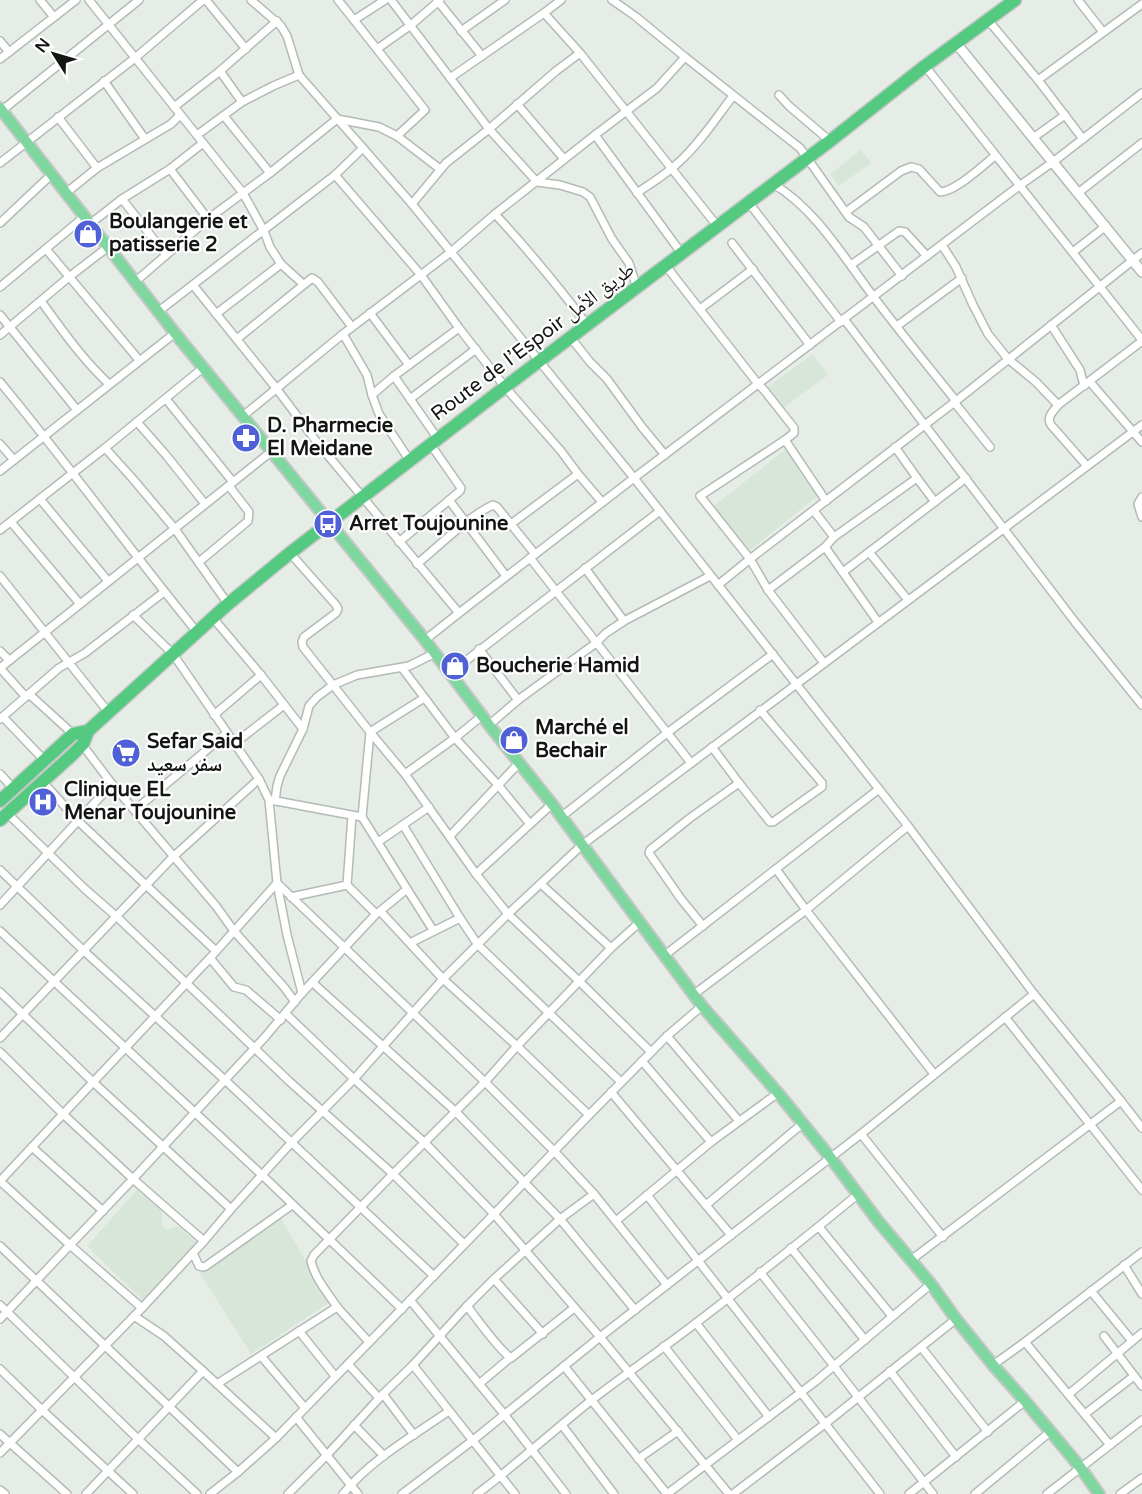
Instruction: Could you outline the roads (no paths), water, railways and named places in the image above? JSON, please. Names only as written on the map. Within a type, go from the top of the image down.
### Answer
[{"type":"highway","name":"Route de l’Espoir طريق الأمل","points":[[73,734],[88,731],[109,714],[228,604],[290,553],[808,158],[925,66],[1015,0]]},
{"type":"highway","name":"Route de l’Espoir طريق الأمل","points":[[4,816],[83,744],[88,731]]},
{"type":"highway","points":[[0,801],[73,734]]},
{"type":"main road","points":[[1,110],[175,333],[425,640],[552,804],[693,995],[830,1157],[857,1195],[912,1260],[993,1365],[1080,1467],[1099,1494]]},
{"type":"street","points":[[40,0],[54,17]]},
{"type":"street","points":[[0,59],[75,0]]},
{"type":"street","points":[[89,0],[243,193],[281,264],[303,284]]},
{"type":"street","points":[[1,110],[139,0]]},
{"type":"street","points":[[0,162],[135,58],[204,0],[246,49]]},
{"type":"street","points":[[251,0],[282,26],[299,75],[412,204],[634,478],[908,825],[1034,994],[1142,1128]]},
{"type":"street","points":[[338,0],[425,110],[397,136]]},
{"type":"street","points":[[354,20],[385,0]]},
{"type":"street","points":[[391,0],[489,129],[537,182],[560,185],[583,192],[590,197],[612,239],[629,263],[637,288]]},
{"type":"street","points":[[461,32],[503,0]]},
{"type":"street","points":[[450,78],[561,0]]},
{"type":"street","points":[[612,0],[796,144],[846,212],[864,227],[902,276]]},
{"type":"street","points":[[1078,0],[1103,32]]},
{"type":"street","points":[[377,49],[411,25],[438,1],[482,56]]},
{"type":"street","points":[[1038,80],[1142,4]]},
{"type":"street","points":[[544,13],[580,53],[714,222]]},
{"type":"street","points":[[988,20],[1083,139]]},
{"type":"street","points":[[174,107],[220,71],[277,21]]},
{"type":"street","points":[[0,41],[9,52]]},
{"type":"street","points":[[956,43],[1142,272]]},
{"type":"street","points":[[412,204],[440,169],[580,53]]},
{"type":"street","points":[[243,416],[343,334],[422,275],[564,159],[657,88],[685,57]]},
{"type":"street","points":[[925,66],[1142,341],[1058,405],[1050,415],[1049,421],[1087,466]]},
{"type":"street","points":[[220,71],[242,102]]},
{"type":"street","points":[[197,135],[242,102],[299,75]]},
{"type":"street","points":[[104,81],[145,139]]},
{"type":"street","points":[[425,640],[602,502],[1142,93]]},
{"type":"street","points":[[779,95],[830,141]]},
{"type":"street","points":[[638,193],[682,160],[733,96]]},
{"type":"street","points":[[517,104],[564,159]]},
{"type":"street","points":[[66,193],[97,168],[171,123],[180,115]]},
{"type":"street","points":[[1033,138],[1065,115]]},
{"type":"street","points":[[224,116],[270,173]]},
{"type":"street","points":[[58,117],[97,168]]},
{"type":"street","points":[[136,281],[208,219],[337,119],[379,127],[397,136],[440,169]]},
{"type":"street","points":[[595,135],[682,254]]},
{"type":"street","points":[[0,287],[46,249],[87,220],[170,169],[203,143]]},
{"type":"street","points":[[1078,193],[1142,143]]},
{"type":"street","points":[[159,311],[335,175],[363,148]]},
{"type":"street","points":[[846,212],[901,171],[911,167],[919,169],[940,192],[946,192],[995,156]]},
{"type":"street","points":[[170,169],[208,219]]},
{"type":"street","points":[[0,223],[51,175]]},
{"type":"street","points":[[335,175],[422,275],[459,328],[505,387],[602,502]]},
{"type":"street","points":[[773,184],[784,190],[808,211],[990,447]]},
{"type":"street","points":[[122,199],[166,255]]},
{"type":"street","points":[[749,203],[925,424],[1075,622],[1142,705]]},
{"type":"street","points":[[495,214],[536,260],[588,326]]},
{"type":"street","points":[[1073,252],[1106,226]]},
{"type":"street","points":[[851,266],[878,244],[899,231],[905,232],[927,256]]},
{"type":"street","points":[[732,243],[810,345]]},
{"type":"street","points":[[942,245],[962,278],[988,334],[1008,359],[1036,382],[1058,405]]},
{"type":"street","points":[[0,335],[108,247]]},
{"type":"street","points":[[46,249],[140,360]]},
{"type":"street","points":[[718,585],[1142,253]]},
{"type":"street","points":[[216,314],[281,264]]},
{"type":"street","points":[[666,266],[794,428],[794,433],[785,440],[700,496],[750,559],[768,590],[824,663]]},
{"type":"street","points":[[700,309],[753,269]]},
{"type":"street","points":[[897,326],[962,278]]},
{"type":"street","points":[[237,339],[309,279],[315,279],[352,327]]},
{"type":"street","points":[[193,285],[316,441],[459,613]]},
{"type":"street","points":[[41,301],[93,368],[109,384]]},
{"type":"street","points":[[370,313],[409,365]]},
{"type":"street","points":[[0,315],[77,410]]},
{"type":"street","points":[[1050,325],[1087,384],[1142,442]]},
{"type":"street","points":[[372,395],[459,328]]},
{"type":"street","points":[[0,471],[175,333]]},
{"type":"street","points":[[343,334],[367,375],[379,414],[410,461]]},
{"type":"street","points":[[571,338],[665,455]]},
{"type":"street","points":[[410,399],[476,349]]},
{"type":"street","points":[[0,530],[204,367]]},
{"type":"street","points":[[394,376],[410,399],[461,488],[399,542]]},
{"type":"street","points":[[0,382],[197,632]]},
{"type":"street","points":[[166,399],[231,484],[249,512],[248,521],[199,562]]},
{"type":"street","points":[[137,422],[205,504]]},
{"type":"street","points":[[0,1453],[142,1308],[292,1142],[354,1079],[443,979],[582,844],[1142,425]]},
{"type":"street","points":[[785,440],[826,501]]},
{"type":"street","points":[[0,444],[14,460]]},
{"type":"street","points":[[895,447],[935,502]]},
{"type":"street","points":[[105,448],[175,529],[228,604]]},
{"type":"street","points":[[272,451],[0,668],[83,744],[112,784],[295,1002]]},
{"type":"street","points":[[511,524],[578,474]]},
{"type":"street","points":[[768,590],[825,547],[834,537],[917,478]]},
{"type":"street","points":[[843,572],[966,478]]},
{"type":"street","points":[[1142,497],[1138,504],[1142,517]]},
{"type":"street","points":[[40,499],[108,581]]},
{"type":"street","points":[[449,500],[506,576]]},
{"type":"street","points":[[417,564],[487,508],[493,505],[497,507],[556,591],[691,763]]},
{"type":"street","points":[[450,673],[660,511]]},
{"type":"street","points":[[814,511],[834,537]]},
{"type":"street","points":[[11,522],[80,604]]},
{"type":"street","points":[[825,547],[878,622]]},
{"type":"street","points":[[869,552],[908,600]]},
{"type":"street","points":[[290,553],[338,609],[336,613],[304,637],[303,647],[405,774],[508,914],[651,1052]]},
{"type":"street","points":[[585,568],[624,621]]},
{"type":"street","points":[[0,576],[109,714]]},
{"type":"street","points":[[489,725],[606,633],[624,621],[710,576]]},
{"type":"street","points":[[45,760],[2,718],[59,668],[85,653],[164,592]]},
{"type":"street","points":[[133,615],[173,654],[272,800],[362,818]]},
{"type":"street","points":[[213,618],[303,729]]},
{"type":"street","points":[[479,649],[518,700]]},
{"type":"street","points":[[0,651],[9,660]]},
{"type":"street","points":[[302,993],[277,883],[272,800],[280,776],[303,729],[309,706],[317,697],[333,685],[357,675],[402,668],[435,653]]},
{"type":"street","points":[[561,817],[772,654]]},
{"type":"street","points":[[402,668],[455,738],[530,824]]},
{"type":"street","points":[[214,715],[261,675]]},
{"type":"street","points":[[370,732],[424,698]]},
{"type":"street","points":[[235,743],[284,705]]},
{"type":"street","points":[[712,747],[768,820],[773,822],[823,785],[760,710]]},
{"type":"street","points":[[405,774],[483,715]]},
{"type":"street","points":[[370,732],[362,818],[433,930]]},
{"type":"street","points":[[135,810],[227,733]]},
{"type":"street","points":[[450,836],[520,762]]},
{"type":"street","points":[[0,774],[13,788]]},
{"type":"street","points":[[0,1038],[173,856],[259,779]]},
{"type":"street","points":[[43,782],[78,821],[216,951]]},
{"type":"street","points":[[703,926],[649,853],[690,818],[739,783]]},
{"type":"street","points":[[0,905],[112,784]]},
{"type":"street","points":[[665,955],[879,789]]},
{"type":"street","points":[[476,873],[552,804]]},
{"type":"street","points":[[378,842],[429,807]]},
{"type":"street","points":[[4,816],[117,917],[322,1112],[393,1174],[464,1244]]},
{"type":"street","points":[[347,885],[352,816]]},
{"type":"street","points":[[403,825],[478,945],[621,1082]]},
{"type":"street","points":[[693,995],[806,910],[908,825]]},
{"type":"street","points":[[776,869],[934,1074]]},
{"type":"street","points":[[0,870],[154,1017],[292,1142],[434,1276]]},
{"type":"street","points":[[277,883],[485,1082],[554,1152],[594,1194],[667,1286]]},
{"type":"street","points":[[142,1308],[0,1181],[186,984],[277,883]]},
{"type":"street","points":[[541,884],[611,948]]},
{"type":"street","points":[[291,897],[347,885]]},
{"type":"street","points":[[347,885],[410,943],[443,979],[589,1115]]},
{"type":"street","points":[[0,1319],[226,1081],[302,993],[378,912],[407,890]]},
{"type":"street","points":[[410,943],[460,918]]},
{"type":"street","points":[[369,1342],[337,1306],[320,1281],[311,1261],[314,1255],[456,1112],[611,948],[640,922]]},
{"type":"street","points":[[0,931],[262,1175],[402,1310]]},
{"type":"street","points":[[210,958],[234,987],[246,990],[283,1017],[425,1143],[494,1214],[731,1494],[826,1424],[956,1319]]},
{"type":"street","points":[[312,982],[456,1112],[560,1220],[635,1310]]},
{"type":"street","points":[[0,992],[93,1082],[231,1209]]},
{"type":"street","points":[[402,1494],[861,1134],[1034,994]]},
{"type":"street","points":[[210,1494],[276,1438],[611,1092],[667,1036],[702,1006]]},
{"type":"street","points":[[1005,1017],[1142,1190]]},
{"type":"street","points":[[667,1036],[739,1121]]},
{"type":"street","points":[[0,1052],[133,1179],[204,1241]]},
{"type":"street","points":[[642,1061],[711,1142]]},
{"type":"street","points":[[611,1092],[731,1235]]},
{"type":"street","points":[[616,1221],[711,1142],[777,1093]]},
{"type":"street","points":[[912,1260],[1121,1101]]},
{"type":"street","points":[[706,1205],[802,1124]]},
{"type":"street","points":[[861,1134],[943,1237]]},
{"type":"street","points":[[32,1147],[103,1211]]},
{"type":"street","points":[[288,1494],[494,1279],[560,1220],[594,1194]]},
{"type":"street","points":[[647,1195],[880,1494]]},
{"type":"street","points":[[477,1494],[592,1400],[696,1323],[857,1195]]},
{"type":"street","points":[[193,1253],[200,1266],[206,1266],[292,1205]]},
{"type":"street","points":[[819,1227],[892,1317]]},
{"type":"street","points":[[0,1246],[238,1472]]},
{"type":"street","points":[[792,1248],[865,1340]]},
{"type":"street","points":[[993,1365],[1142,1252]]},
{"type":"street","points":[[1124,1265],[1142,1294]]},
{"type":"street","points":[[760,1272],[933,1494]]},
{"type":"street","points":[[494,1279],[543,1334]]},
{"type":"street","points":[[564,1366],[667,1494],[802,1392],[931,1284]]},
{"type":"street","points":[[1091,1291],[1132,1341]]},
{"type":"street","points":[[410,1300],[504,1414],[566,1494]]},
{"type":"street","points":[[0,1305],[197,1494]]},
{"type":"street","points":[[217,1384],[337,1306]]},
{"type":"street","points":[[467,1306],[510,1358]]},
{"type":"street","points":[[479,1384],[574,1308]]},
{"type":"street","points":[[134,1316],[164,1336],[276,1438]]},
{"type":"street","points":[[696,1323],[769,1417]]},
{"type":"street","points":[[299,1331],[335,1376]]},
{"type":"street","points":[[1069,1394],[1142,1333]]},
{"type":"street","points":[[1104,1336],[1142,1386]]},
{"type":"street","points":[[1025,1342],[1110,1445]]},
{"type":"street","points":[[664,1346],[738,1440]]},
{"type":"street","points":[[921,1347],[988,1432]]},
{"type":"street","points":[[261,1356],[304,1408]]},
{"type":"street","points":[[348,1364],[381,1396],[414,1435]]},
{"type":"street","points":[[413,1365],[515,1494]]},
{"type":"street","points":[[0,1369],[133,1494]]},
{"type":"street","points":[[86,1494],[203,1371]]},
{"type":"street","points":[[890,1371],[956,1456]]},
{"type":"street","points":[[1085,1414],[1134,1377]]},
{"type":"street","points":[[909,1494],[1025,1401]]},
{"type":"street","points":[[343,1494],[350,1485],[384,1456],[449,1411]]},
{"type":"street","points":[[296,1417],[358,1494]]},
{"type":"street","points":[[1047,1494],[1142,1420]]},
{"type":"street","points":[[354,1425],[384,1456]]},
{"type":"street","points":[[562,1425],[614,1494]]},
{"type":"street","points":[[638,1459],[678,1431]]},
{"type":"street","points":[[975,1494],[1050,1432]]},
{"type":"street","points":[[0,1434],[67,1494]]},
{"type":"street","points":[[1120,1494],[1142,1478]]},
{"type":"street","points":[[0,1490],[5,1494]]},
{"type":"place","name":"Boulangerie et patisserie 2","points":[[88,234]]},
{"type":"place","name":"D. Pharmecie El Meidane","points":[[246,438]]},
{"type":"place","name":"Arret Toujounine","points":[[328,524]]},
{"type":"place","name":"Boucherie Hamid","points":[[455,666]]},
{"type":"place","name":"Marché el Bechair","points":[[514,740]]},
{"type":"place","name":"Sefar Said سفر سعيد","points":[[126,753]]},
{"type":"place","name":"Clinique EL Menar Toujounine","points":[[43,802]]}]
